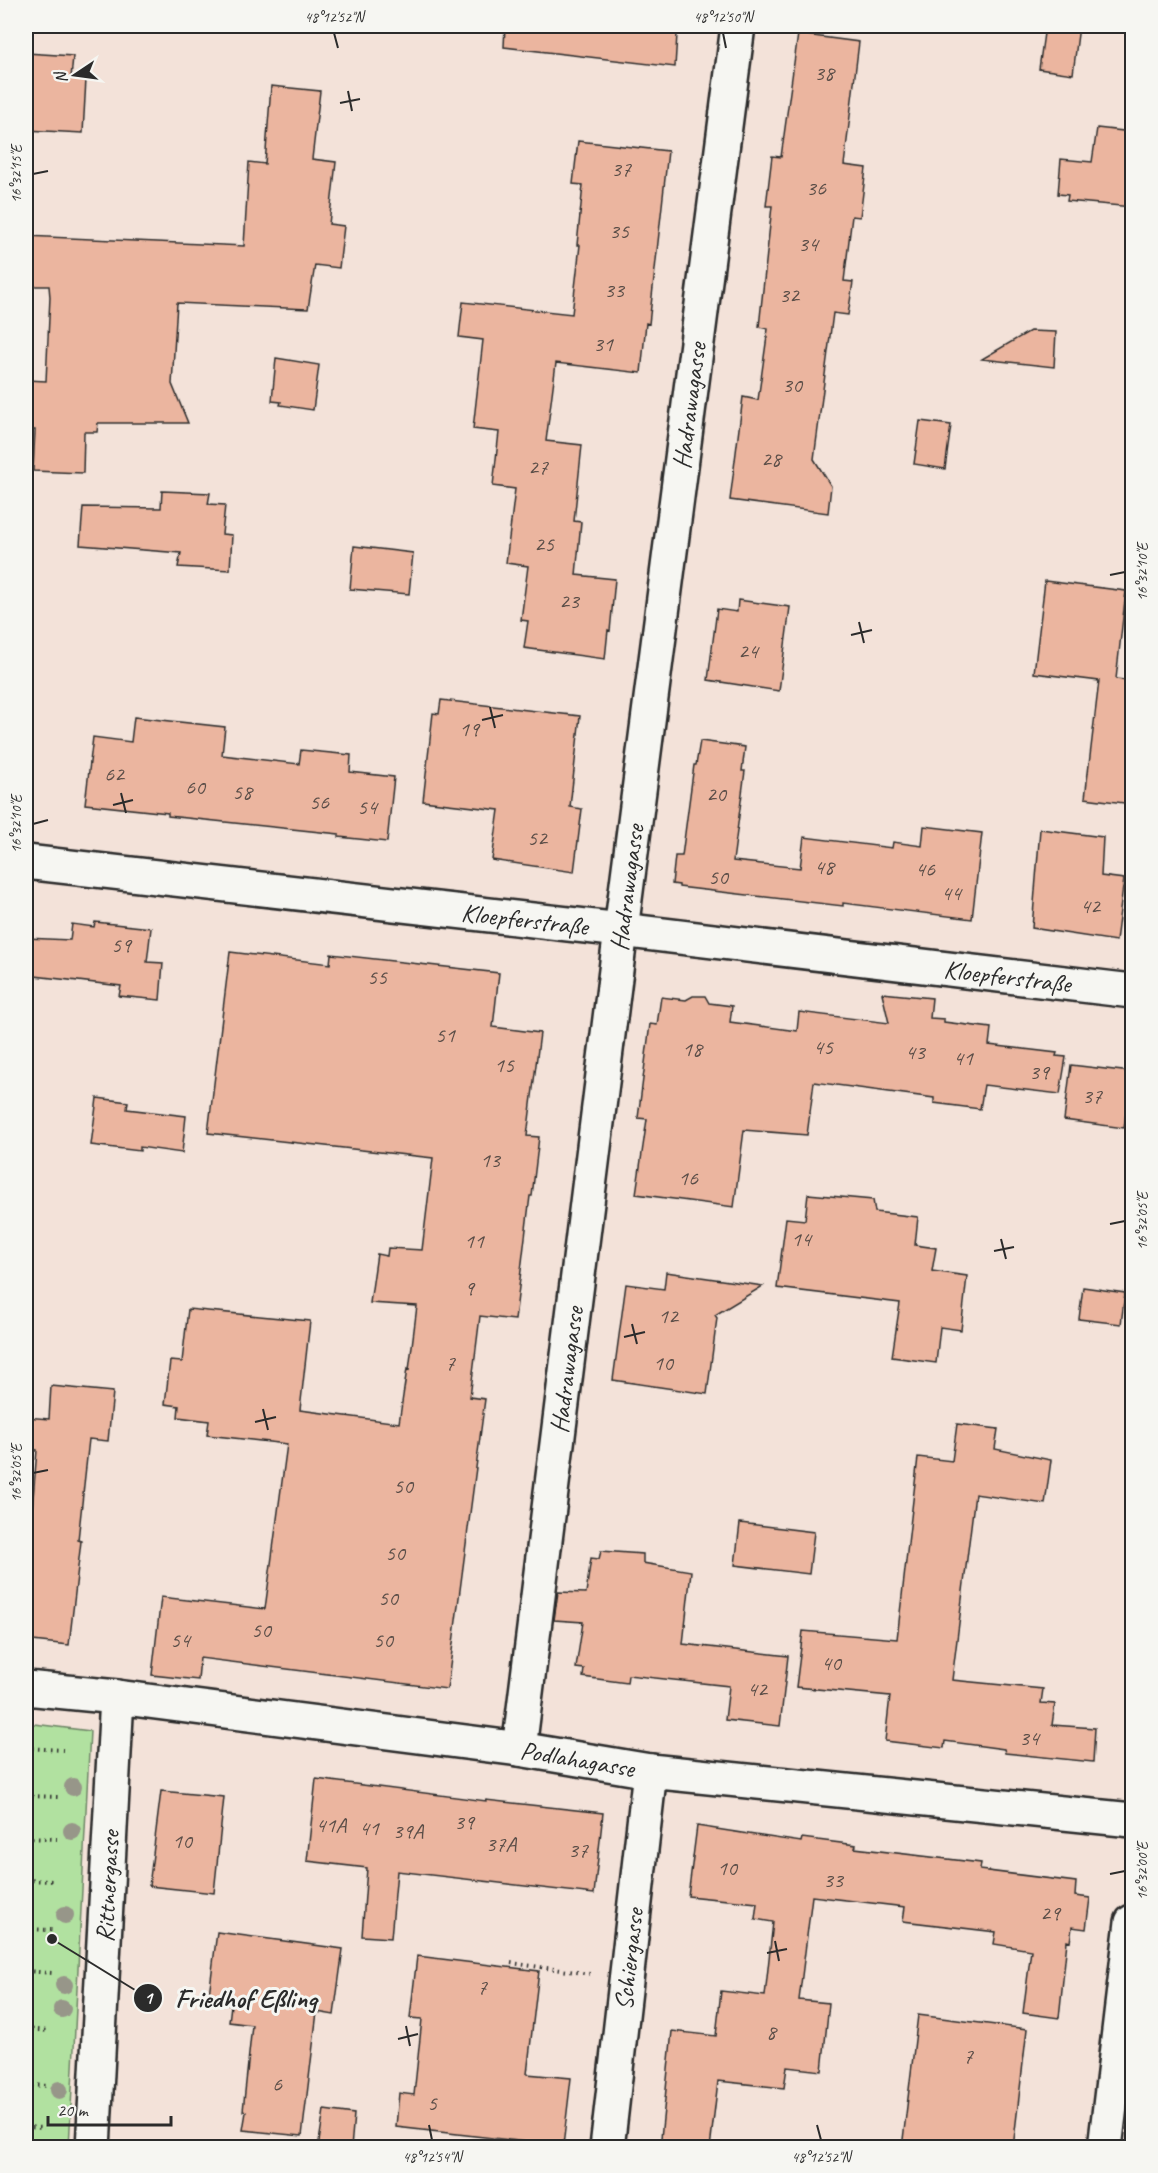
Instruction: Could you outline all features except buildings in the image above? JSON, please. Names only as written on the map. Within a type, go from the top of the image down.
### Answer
[{"type":"street","name":"Hadrawagasse","points":[[519,1749],[621,930],[738,26]]},
{"type":"street","name":"Kloepferstraße","points":[[26,862],[1132,991]]},
{"type":"street","name":"Podlahagasse","points":[[26,1688],[117,1697],[519,1749],[650,1771],[1132,1820]]},
{"type":"street","name":"Rittnergasse","points":[[93,2148],[117,1697]]},
{"type":"street","name":"Schiergasse","points":[[607,2148],[650,1771]]},
{"type":"street","points":[[1105,2148],[1132,1922]]},
{"type":"path","points":[[26,1748],[63,1750]]},
{"type":"path","points":[[26,1796],[60,1797]]},
{"type":"path","points":[[26,1838],[57,1839]]},
{"type":"path","points":[[26,1880],[54,1881]]},
{"type":"path","points":[[26,1929],[52,1930]]},
{"type":"path","points":[[511,1964],[626,1978]]},
{"type":"path","points":[[26,1971],[53,1973]]},
{"type":"path","points":[[26,2030],[49,2031]]},
{"type":"path","points":[[26,2085],[49,2086]]},
{"type":"path","points":[[26,2127],[44,2128]]},
{"type":"green space","points":[[26,1723],[90,1731],[69,2147],[26,2147]]},
{"type":"place","name":"Friedhof Eßling","points":[[52,1939]]}]
